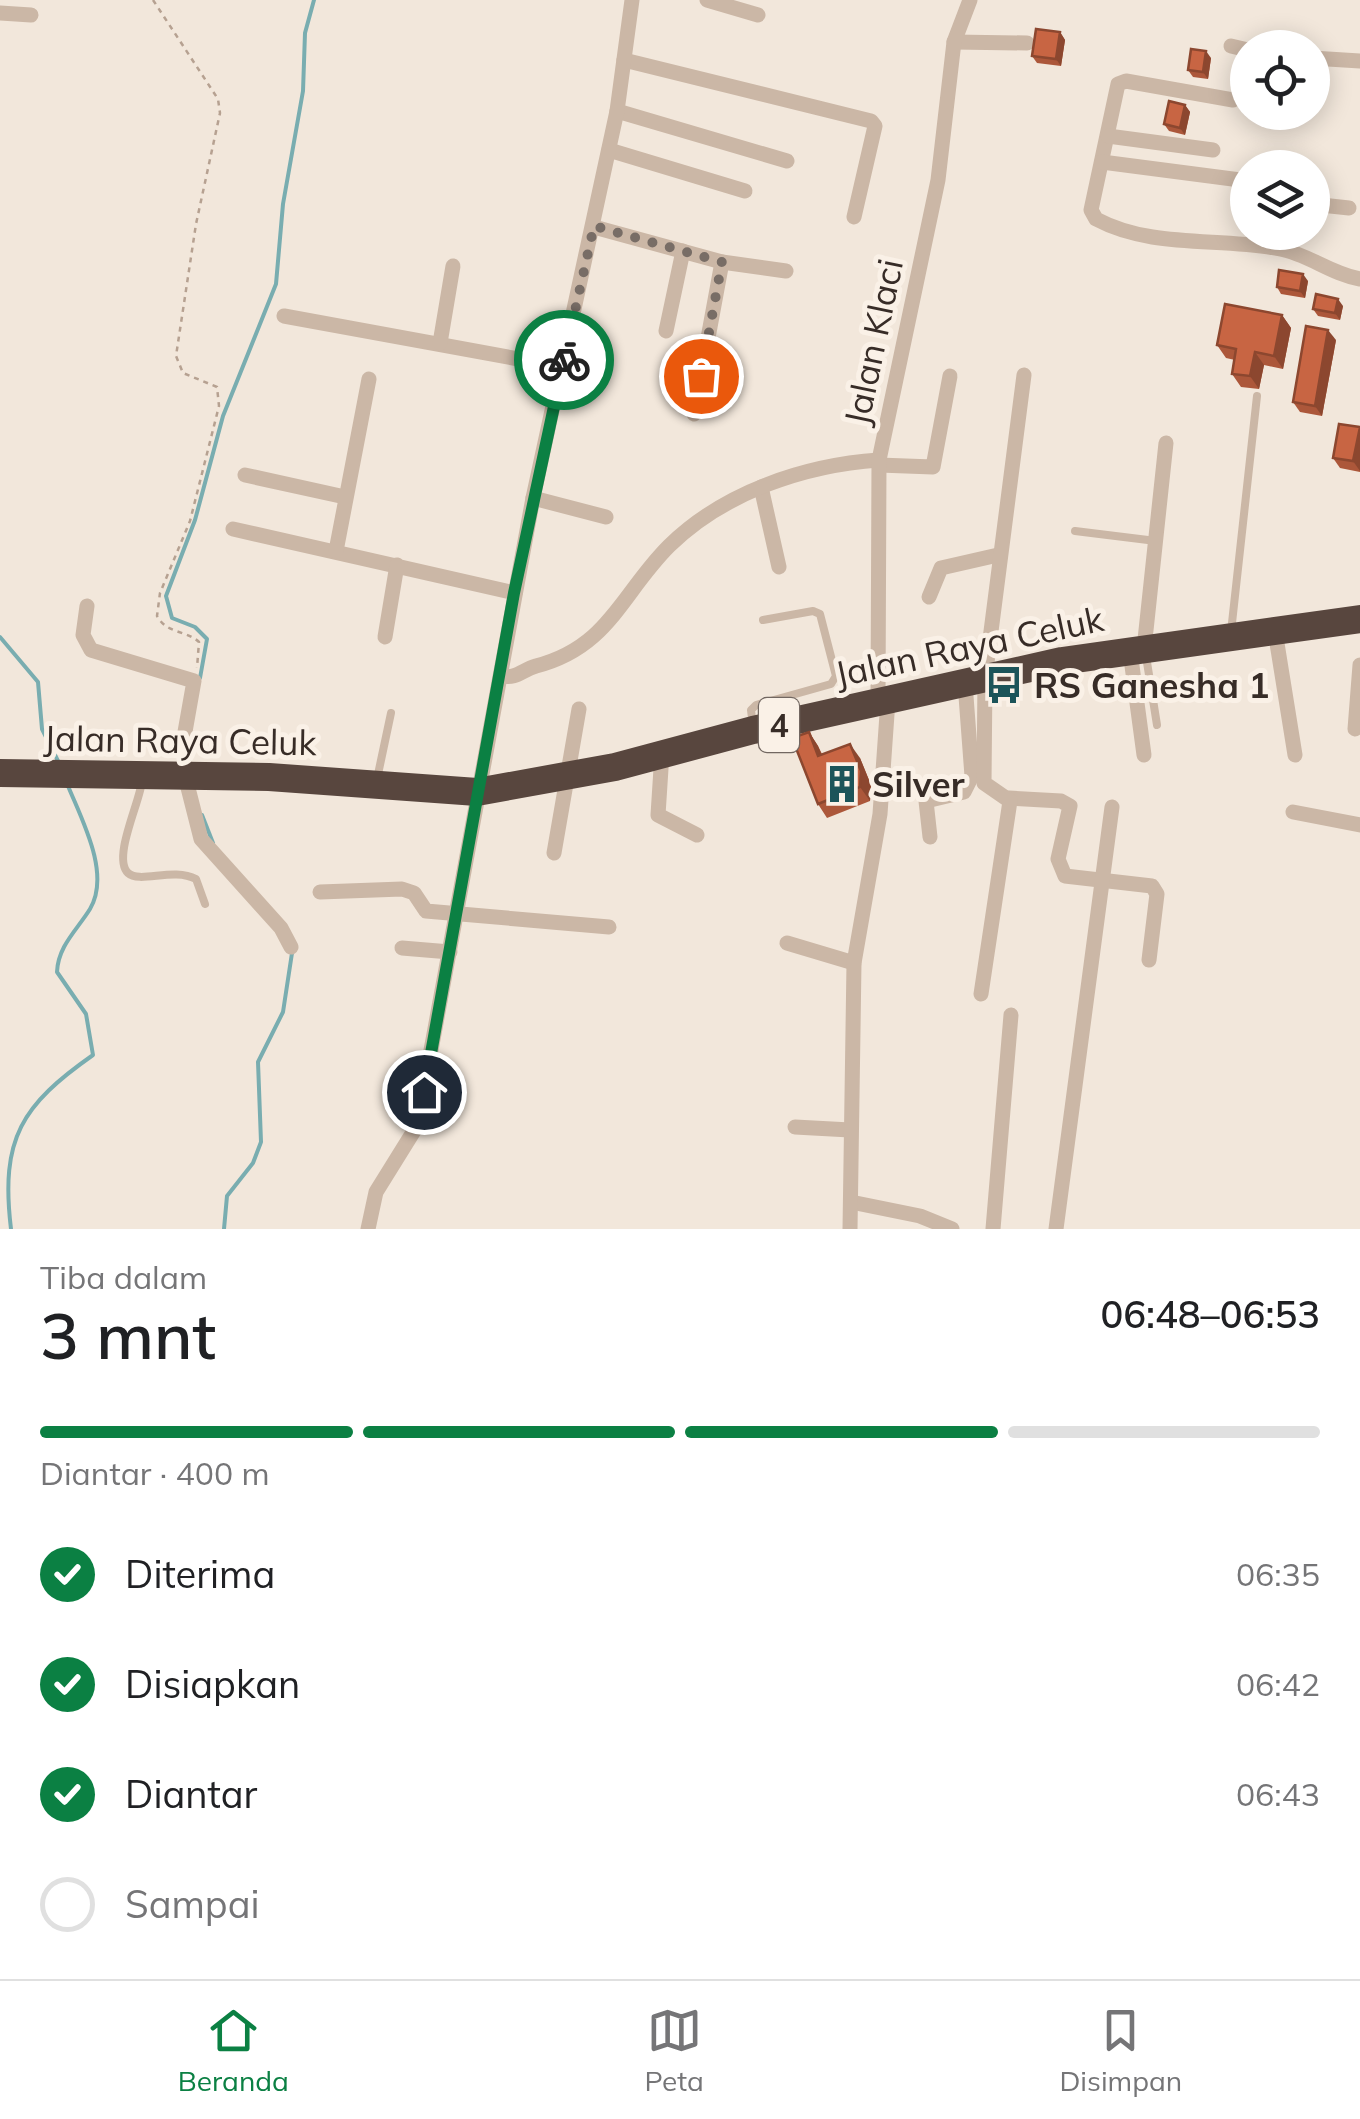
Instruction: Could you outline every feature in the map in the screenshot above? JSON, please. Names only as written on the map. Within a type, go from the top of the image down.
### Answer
[{"type":"highway","name":"Jalan Raya Celuk","points":[[0,773],[190,776],[477,792],[569,776],[883,701],[1137,650],[1360,619]]},
{"type":"street","points":[[368,1229],[376,1192],[417,1126],[514,593],[617,111],[632,0]]},
{"type":"street","points":[[707,0],[758,15]]},
{"type":"street","name":"Jalan Klaci","points":[[850,1229],[854,964],[880,814],[883,701],[879,462],[938,180],[954,42],[970,0]]},
{"type":"street","points":[[0,13],[31,15]]},
{"type":"street","points":[[954,42],[1027,43]]},
{"type":"street","points":[[1330,59],[1360,61]]},
{"type":"street","points":[[624,60],[871,121],[875,126],[854,217]]},
{"type":"street","points":[[1230,99],[1121,82],[1091,210],[1100,222],[1171,240],[1283,249],[1330,272],[1360,279]]},
{"type":"street","points":[[617,111],[787,161]]},
{"type":"street","points":[[1108,136],[1213,150]]},
{"type":"street","points":[[609,150],[745,191]]},
{"type":"street","points":[[1102,162],[1230,179]]},
{"type":"street","points":[[1330,206],[1350,208]]},
{"type":"street","points":[[594,226],[722,262],[786,271]]},
{"type":"street","points":[[666,331],[682,250]]},
{"type":"street","points":[[694,414],[722,262]]},
{"type":"street","points":[[440,343],[453,266]]},
{"type":"street","points":[[284,316],[562,368]]},
{"type":"street","points":[[930,837],[926,801],[964,792],[970,782],[972,685],[998,554],[1024,375]]},
{"type":"street","points":[[501,676],[516,677],[571,657],[592,639],[670,544],[761,487],[825,466],[879,462],[933,468],[950,376]]},
{"type":"street","points":[[336,550],[369,379]]},
{"type":"street","points":[[1144,755],[1137,650],[1156,541],[1166,444]]},
{"type":"street","points":[[246,475],[346,497]]},
{"type":"street","points":[[761,487],[780,567]]},
{"type":"street","points":[[533,498],[606,518]]},
{"type":"street","points":[[233,529],[514,593]]},
{"type":"street","points":[[928,596],[942,568],[998,554]]},
{"type":"street","points":[[385,637],[397,565]]},
{"type":"street","points":[[87,606],[82,635],[91,650],[194,681],[184,726],[206,848],[281,928],[291,947]]},
{"type":"street","points":[[1275,630],[1296,755]]},
{"type":"street","points":[[1355,730],[1360,665]]},
{"type":"street","points":[[972,685],[988,790],[1009,798],[1068,804],[1058,860],[1060,872],[1070,879],[1148,884],[1155,890],[1150,960]]},
{"type":"street","points":[[554,853],[580,709]]},
{"type":"street","points":[[662,753],[658,815],[697,836]]},
{"type":"street","points":[[982,994],[1009,798]]},
{"type":"street","points":[[1056,1229],[1112,807]]},
{"type":"street","points":[[1292,812],[1360,825]]},
{"type":"street","points":[[320,892],[409,890],[422,910],[609,927]]},
{"type":"street","points":[[787,943],[854,964]]},
{"type":"street","points":[[402,948],[450,952]]},
{"type":"street","points":[[993,1229],[1011,1015]]},
{"type":"street","points":[[795,1127],[850,1130]]},
{"type":"street","points":[[851,1202],[920,1216],[952,1229]]},
{"type":"lane","points":[[1230,636],[1257,396]]},
{"type":"lane","points":[[1074,532],[1156,541]]},
{"type":"lane","points":[[753,730],[751,714],[756,704],[831,684],[836,676],[820,614],[813,611],[763,620]]},
{"type":"lane","points":[[1137,650],[1157,725]]},
{"type":"lane","points":[[376,784],[391,714]]},
{"type":"lane","points":[[142,775],[122,851],[123,866],[128,874],[140,878],[183,872],[196,879],[205,904]]},
{"type":"path","points":[[153,0],[218,100],[220,113],[196,224],[176,356],[183,373],[217,387],[219,406],[190,521],[160,593],[157,616],[166,628],[191,634],[202,646],[194,681]]},
{"type":"building","points":[[1036,29],[1060,32],[1056,59],[1032,56]]},
{"type":"building","points":[[1191,49],[1206,51],[1203,72],[1188,70]]},
{"type":"building","points":[[1169,101],[1185,105],[1180,128],[1164,124]]},
{"type":"building","points":[[1279,270],[1303,274],[1300,291],[1277,287]]},
{"type":"building","points":[[1316,294],[1338,299],[1335,313],[1313,309]]},
{"type":"building","points":[[1225,304],[1282,315],[1274,356],[1255,352],[1250,376],[1232,374],[1236,349],[1217,345]]},
{"type":"building","points":[[1306,326],[1328,330],[1315,406],[1293,402]]},
{"type":"building","points":[[1339,424],[1360,427],[1353,461],[1333,458]]},
{"type":"building","name":"Silver","points":[[809,732],[818,756],[850,744],[861,771],[860,787],[818,804],[792,738]]},
{"type":"waterway","points":[[200,678],[207,639],[195,627],[172,618],[166,596],[195,520],[223,416],[276,284],[283,204],[303,91],[305,33],[314,0]]},
{"type":"waterway","points":[[0,637],[38,682],[42,729],[59,763]]},
{"type":"waterway","points":[[11,1229],[9,1170],[21,1127],[49,1090],[93,1055],[86,1014],[57,972],[64,946],[90,909],[97,880],[92,847],[68,786]]},
{"type":"waterway","points":[[202,815],[213,843]]},
{"type":"waterway","points":[[224,1229],[227,1196],[253,1163],[261,1142],[258,1062],[283,1012],[292,953]]},
{"type":"way so far","points":[[564,360],[594,226],[722,262],[701,376]]},
{"type":"place","name":"RS Ganesha 1","points":[[1004,685]]},
{"type":"place","name":"Silver","points":[[842,784]]},
{"type":"route","points":[[424,1092],[514,593],[564,360]]}]
